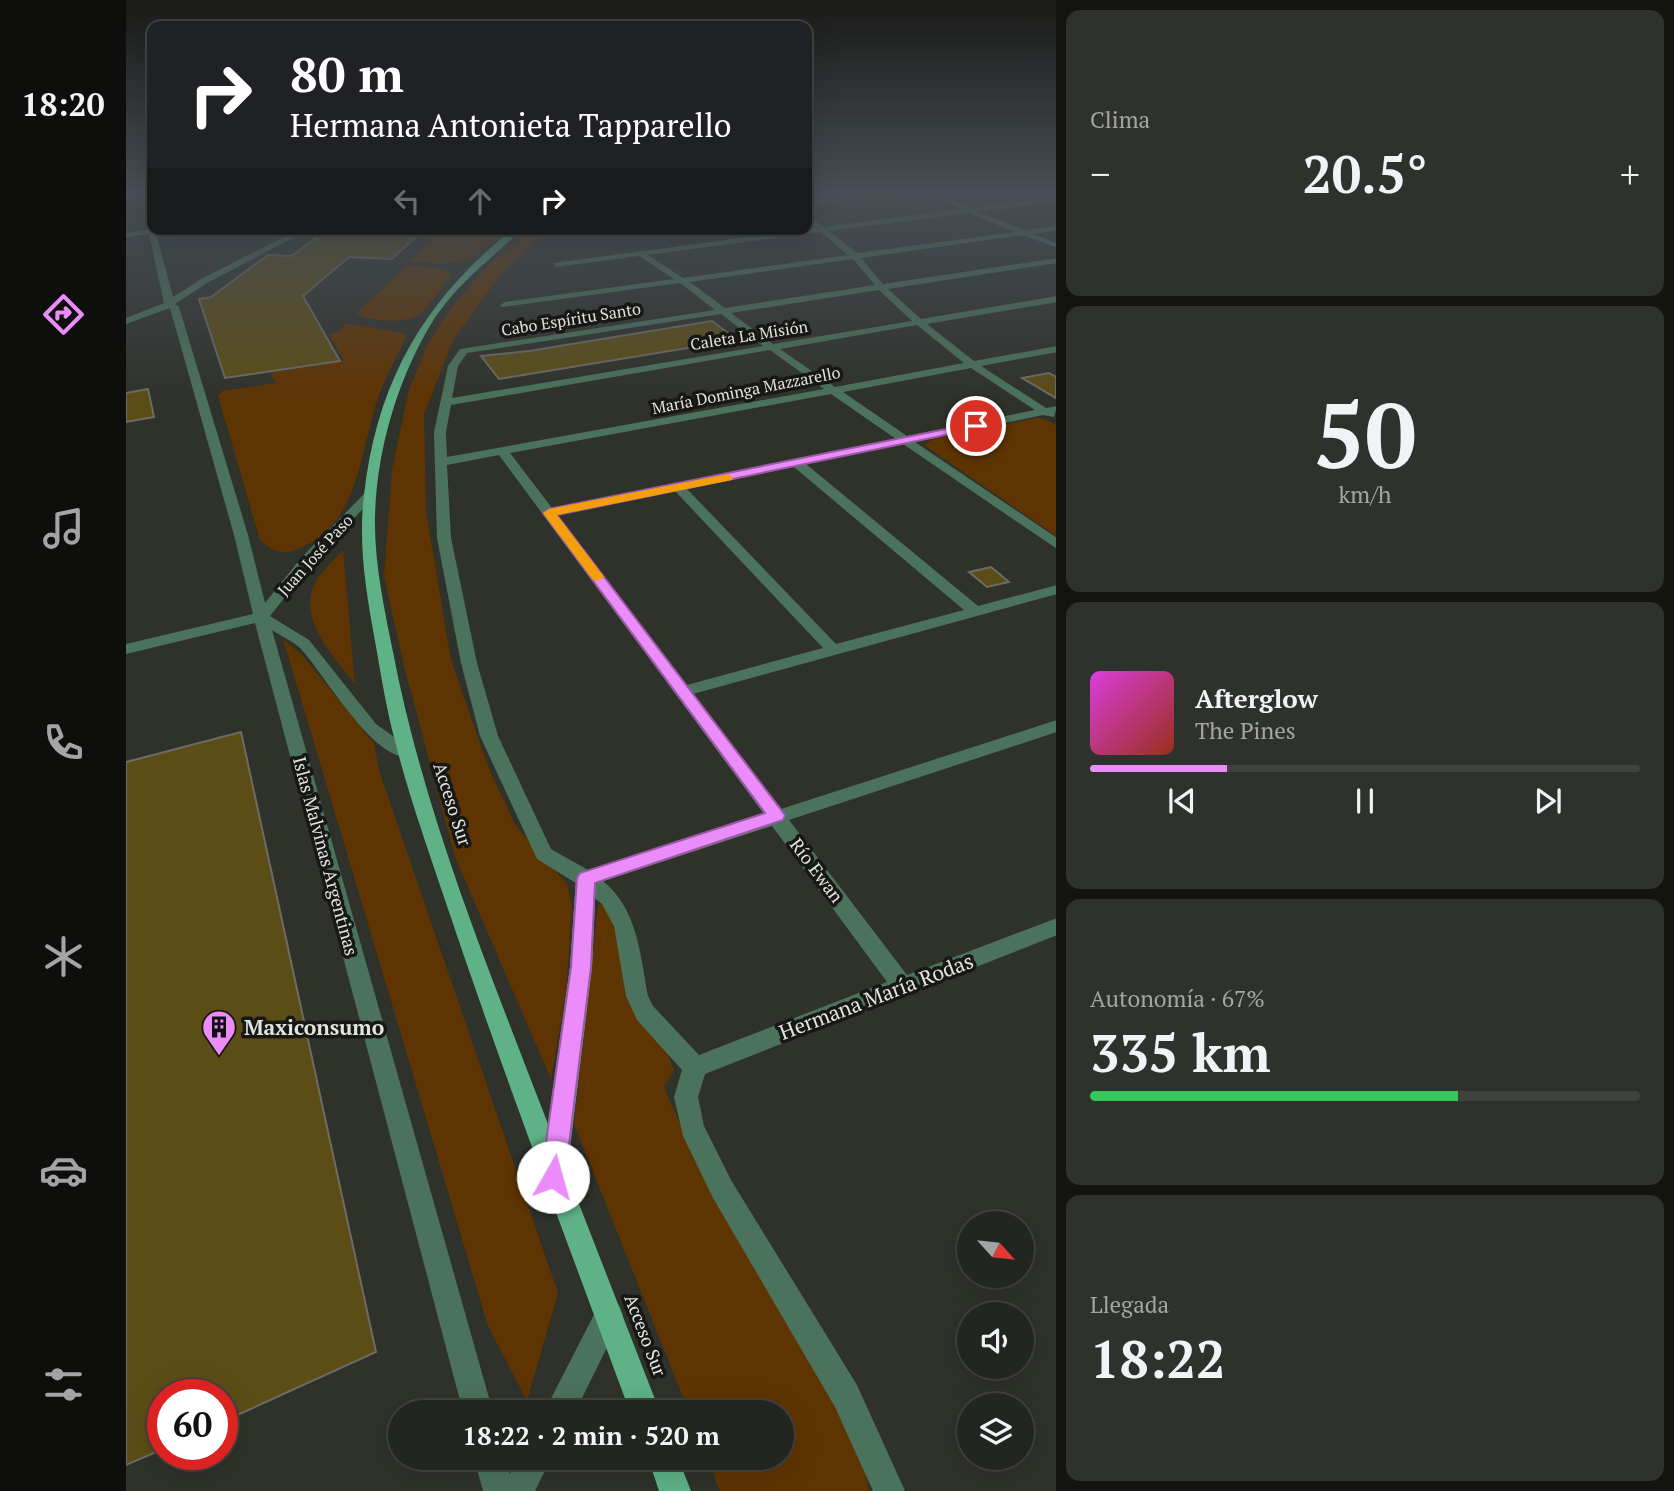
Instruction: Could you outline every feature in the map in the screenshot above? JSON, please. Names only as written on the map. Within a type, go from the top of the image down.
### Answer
[{"type":"main road","name":"Acceso Sur","points":[[481,262],[459,281],[423,331],[398,380],[388,407],[370,495],[368,563],[406,752],[491,1007],[553,1177],[641,1400]]},
{"type":"main road","points":[[553,1177],[581,967],[586,878]]},
{"type":"main road","points":[[667,1470],[675,1491]]},
{"type":"street","name":"Islas Malvinas Argentinas","points":[[160,262],[169,297],[168,304],[174,307],[242,536],[261,617],[475,1400]]},
{"type":"street","points":[[126,321],[168,304],[242,262]]},
{"type":"street","points":[[556,265],[582,262]]},
{"type":"street","points":[[653,262],[683,281],[771,348],[1056,545]]},
{"type":"street","points":[[505,305],[817,262]]},
{"type":"street","points":[[860,262],[880,286],[920,323],[973,365],[1053,413]]},
{"type":"street","name":"Cabo Espíritu Santo","points":[[447,402],[453,366],[464,351],[1045,262]]},
{"type":"street","name":"Caleta La Misión","points":[[447,402],[1056,299]]},
{"type":"street","name":"María Dominga Mazzarello","points":[[442,462],[1056,349]]},
{"type":"street","points":[[447,402],[440,432],[444,538],[470,663],[489,736],[544,854],[586,878],[609,898],[624,925],[637,996],[645,1013],[695,1067],[686,1097],[692,1128],[722,1189],[846,1396],[890,1491]]},
{"type":"street","points":[[549,513],[1053,413]]},
{"type":"street","name":"Río Ewan","points":[[503,452],[903,986]]},
{"type":"street","points":[[797,464],[975,611]]},
{"type":"street","points":[[678,488],[833,650]]},
{"type":"street","name":"Juan José Paso","points":[[261,617],[306,561],[370,495]]},
{"type":"street","points":[[684,691],[1056,589]]},
{"type":"street","points":[[126,649],[261,617],[304,643],[370,728],[406,752]]},
{"type":"street","points":[[586,878],[1056,726]]},
{"type":"street","name":"Hermana María Rodas","points":[[695,1067],[1056,926]]},
{"type":"street","points":[[565,1400],[609,1315]]},
{"type":"street","points":[[493,1470],[499,1491]]},
{"type":"street","points":[[518,1491],[529,1470]]},
{"type":"shaded area","points":[[410,262],[457,262],[444,263]]},
{"type":"shaded area","points":[[492,262],[515,262],[501,274],[453,340],[424,414],[426,510],[451,660],[489,769],[516,826],[567,884],[572,906],[566,992],[551,1079],[455,857],[404,666],[384,576],[392,470],[409,389],[427,346],[448,312]]},
{"type":"shaded area","points":[[408,265],[444,269],[452,275],[421,314],[414,317],[388,321],[356,314]]},
{"type":"shaded area","points":[[346,323],[404,333],[406,337],[380,393],[355,484],[336,521],[322,535],[297,550],[275,550],[260,540],[218,396],[222,391],[276,383],[270,373],[344,361],[329,334],[339,332]]},
{"type":"shaded area","points":[[1036,418],[1056,425],[1056,536],[924,445],[931,440]]},
{"type":"shaded area","points":[[343,550],[355,684],[320,637],[311,610],[315,583]]},
{"type":"shaded area","points":[[283,639],[302,655],[374,743],[379,770],[558,1293],[527,1400],[488,1326]]},
{"type":"shaded area","points":[[603,904],[614,921],[674,1070],[664,1087],[701,1171],[824,1376],[865,1469],[869,1491],[720,1491],[712,1470],[794,1470],[794,1400],[684,1400],[574,1124],[598,905]]},
{"type":"building","points":[[259,262],[344,262],[303,296],[340,361],[225,378],[199,299],[211,297]]},
{"type":"building","points":[[712,321],[737,340],[499,379],[481,356],[529,351]]},
{"type":"building","points":[[1049,373],[1056,377],[1056,398],[1022,378]]},
{"type":"building","points":[[148,389],[154,417],[126,422],[126,393]]},
{"type":"building","points":[[991,567],[1009,582],[987,587],[969,572]]},
{"type":"building","name":"Maxiconsumo","points":[[241,732],[376,1352],[238,1415],[238,1379],[147,1379],[147,1456],[126,1465],[126,762]]},
{"type":"slow traffic","points":[[598,577],[549,513],[728,478]]},
{"type":"place","name":"Maxiconsumo","points":[[219,1057]]},
{"type":"route","points":[[553,1177],[581,967],[586,878],[776,815],[549,513],[976,426]]}]
